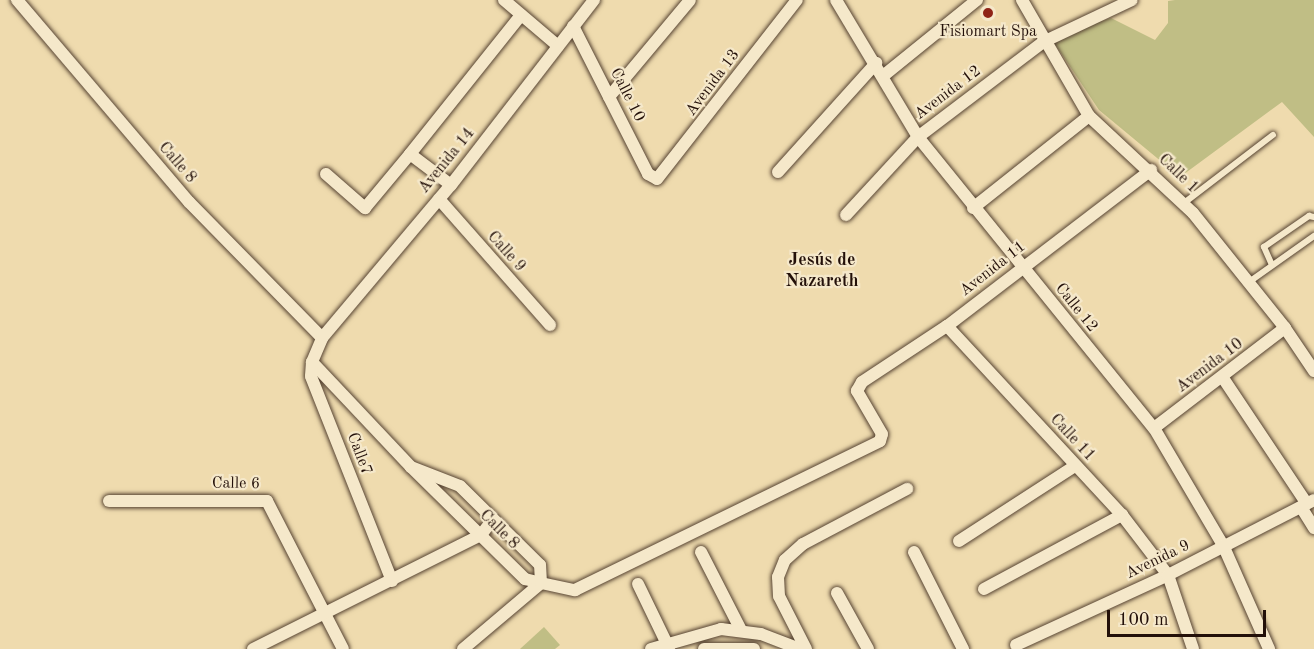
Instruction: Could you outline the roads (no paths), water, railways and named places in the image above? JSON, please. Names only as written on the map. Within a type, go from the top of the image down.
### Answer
[{"type":"street","name":"Calle 8","points":[[17,0],[189,202],[322,338]]},
{"type":"street","points":[[504,0],[558,46]]},
{"type":"street","name":"Avenida 14","points":[[322,338],[451,185],[594,0]]},
{"type":"street","points":[[609,97],[690,0]]},
{"type":"street","name":"Avenida 13","points":[[652,178],[662,176],[797,0]]},
{"type":"street","name":"Calle 12","points":[[836,0],[876,63],[918,137],[973,208],[1154,428],[1223,546],[1269,649]]},
{"type":"street","points":[[883,76],[977,0]]},
{"type":"street","name":"Calle 1","points":[[1022,0],[1043,42],[1089,116],[1185,203],[1285,328],[1314,371]]},
{"type":"street","name":"Avenida 12","points":[[846,215],[918,137],[1043,42],[1132,0]]},
{"type":"street","points":[[326,174],[365,208],[521,15]]},
{"type":"street","name":"Calle 10","points":[[573,26],[652,178]]},
{"type":"street","points":[[778,172],[876,63]]},
{"type":"street","points":[[973,208],[1089,116]]},
{"type":"street","points":[[410,154],[451,185]]},
{"type":"street","name":"Avenida 11","points":[[857,391],[862,382],[947,326],[1021,267],[1151,170]]},
{"type":"street","name":"Calle 9","points":[[439,199],[550,325]]},
{"type":"street","name":"Calle 11","points":[[947,326],[1122,515],[1168,575],[1193,649]]},
{"type":"street","name":"Avenida 10","points":[[1154,428],[1223,378],[1285,328]]},
{"type":"street","points":[[312,362],[322,338]]},
{"type":"street","name":"Calle 8","points":[[312,362],[411,467],[525,579],[575,590],[880,441],[882,434],[857,391]]},
{"type":"street","name":"Calle7","points":[[312,362],[311,376],[392,581]]},
{"type":"street","points":[[1223,378],[1307,504],[1314,528]]},
{"type":"street","points":[[959,541],[1075,466]]},
{"type":"street","points":[[411,467],[460,486],[540,566],[542,583],[463,649]]},
{"type":"street","points":[[806,649],[779,596],[778,577],[785,560],[803,544],[907,489]]},
{"type":"street","name":"Calle 6","points":[[110,501],[267,501],[343,649]]},
{"type":"street","name":"Avenida 9","points":[[1016,645],[1168,575],[1307,504]]},
{"type":"street","points":[[984,589],[1122,515]]},
{"type":"street","points":[[253,649],[481,535],[493,519]]},
{"type":"street","points":[[701,552],[741,630]]},
{"type":"street","points":[[914,552],[963,649]]},
{"type":"street","points":[[638,584],[668,646]]},
{"type":"street","points":[[837,593],[868,649]]},
{"type":"street","points":[[651,649],[668,646],[704,632],[741,630],[800,649]]},
{"type":"street","points":[[704,632],[704,649],[754,649]]},
{"type":"lane","points":[[1185,203],[1273,135]]},
{"type":"lane","points":[[1272,265],[1264,247],[1308,216],[1314,217]]},
{"type":"lane","points":[[1249,282],[1314,236]]},
{"type":"place","name":"Fisiomart Spa","points":[[988,13]]},
{"type":"district","name":"Jesús de Nazareth","points":[[822,271]]}]
